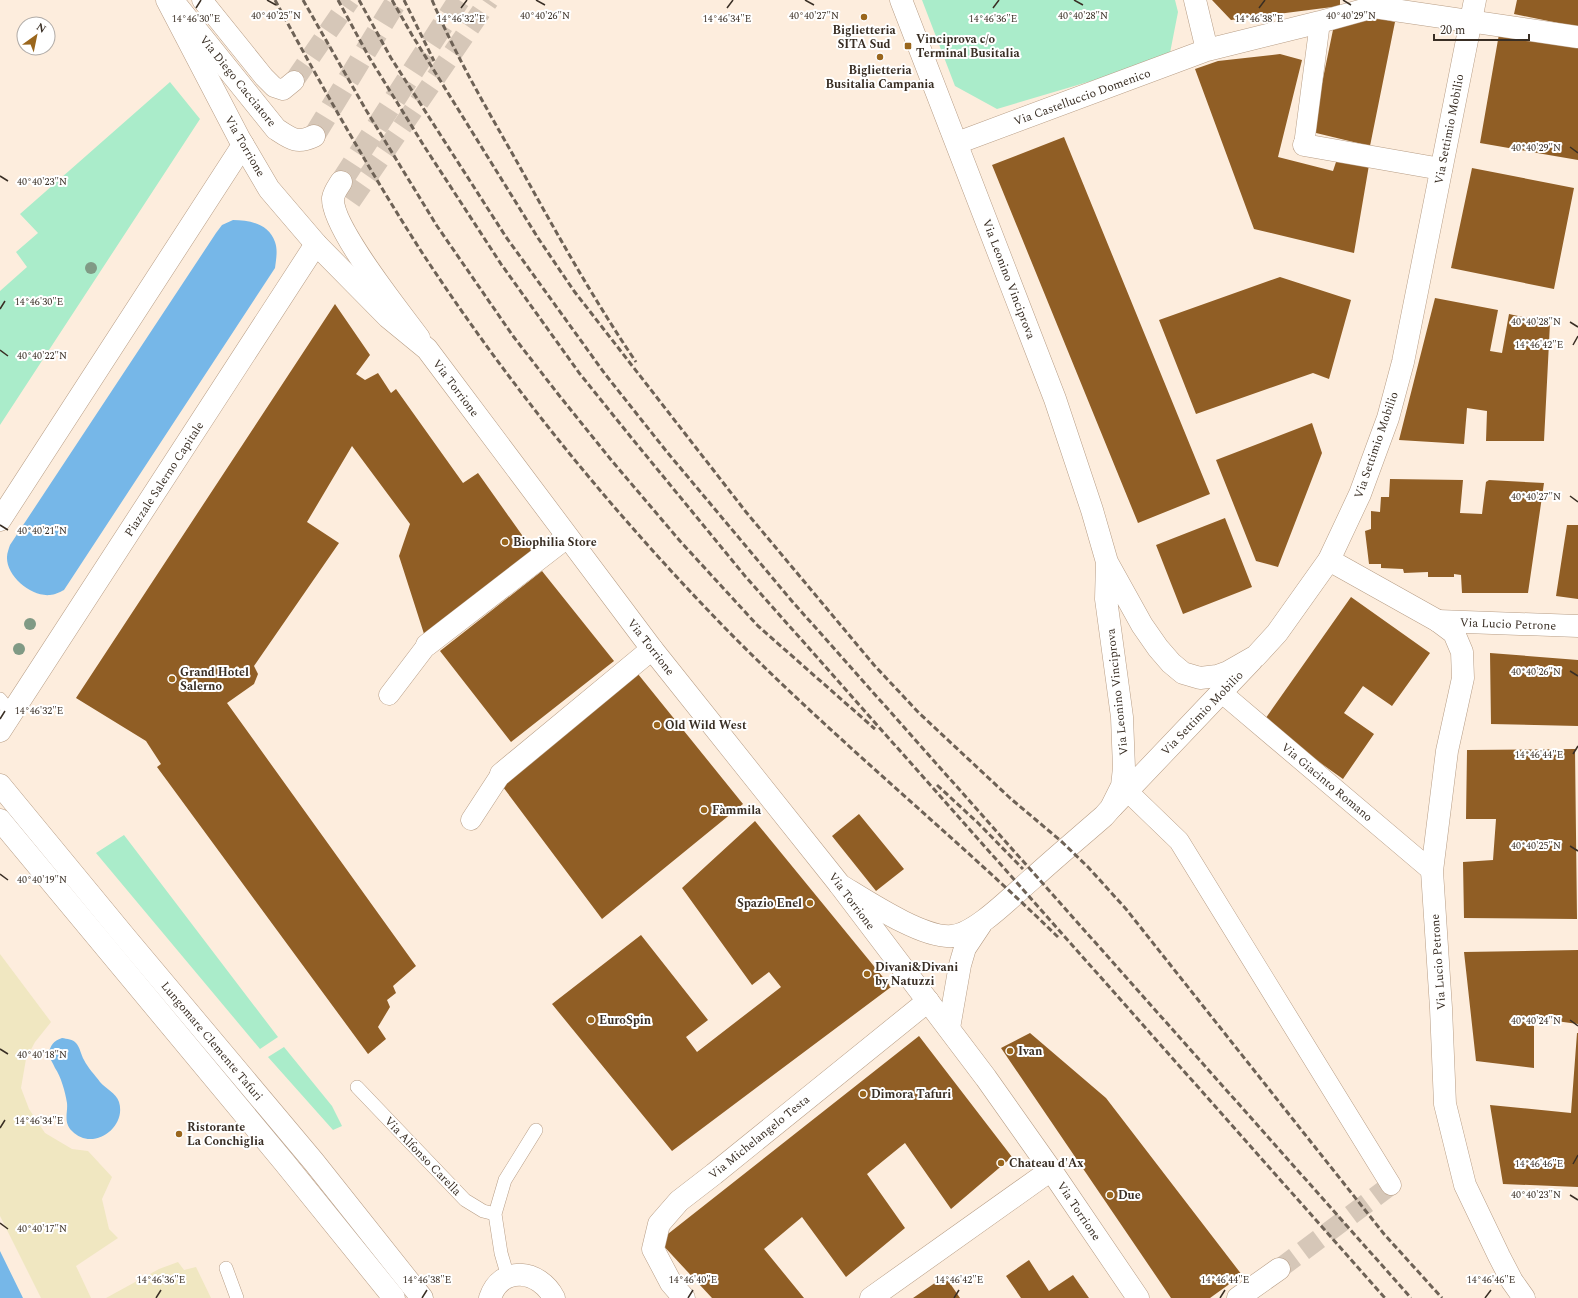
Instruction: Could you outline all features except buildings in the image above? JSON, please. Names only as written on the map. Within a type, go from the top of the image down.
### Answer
[{"type":"main road","name":"Via Torrione","points":[[167,0],[243,145],[269,189],[316,244],[388,317],[427,349],[652,649],[840,885],[949,1028],[1051,1170],[1138,1298]]},
{"type":"main road","name":"Via Diego Cacciatore","points":[[173,0],[276,129],[291,139],[303,141],[314,136]]},
{"type":"main road","name":"Via Leonino Vinciprova","points":[[901,0],[1055,399],[1092,510],[1107,562],[1142,625],[1158,648],[1171,663],[1183,673],[1200,678],[1217,676],[1228,672],[1256,656]]},
{"type":"main road","points":[[1195,0],[1207,50]]},
{"type":"main road","name":"Via Castelluccio Domenico","points":[[957,143],[1207,50],[1374,7],[1473,10],[1578,37]]},
{"type":"main road","name":"Via Settimio Mobilio","points":[[1125,788],[1222,693],[1277,633],[1329,560],[1360,494],[1388,418],[1403,362],[1473,10]]},
{"type":"main road","points":[[0,520],[243,145]]},
{"type":"main road","points":[[1304,145],[1441,169]]},
{"type":"main road","points":[[341,182],[333,199],[338,218],[355,251],[427,349]]},
{"type":"main road","name":"Piazzale Salerno Capitale","points":[[4,715],[316,244]]},
{"type":"main road","points":[[427,645],[567,537]]},
{"type":"main road","name":"Via Lucio Petrone","points":[[1329,560],[1438,622],[1454,633],[1462,652],[1463,678],[1447,751],[1432,871],[1441,1008],[1445,1104],[1465,1185],[1512,1281],[1524,1298]]},
{"type":"main road","name":"Via Leonino Vinciprova","points":[[984,920],[1107,812],[1125,788],[1122,716],[1106,599],[1107,562]]},
{"type":"main road","name":"Via Lucio Petrone","points":[[1438,622],[1578,626]]},
{"type":"main road","points":[[501,774],[652,649]]},
{"type":"main road","name":"Lungomare Clemente Tafuri","points":[[0,785],[314,1162],[422,1298]]},
{"type":"main road","name":"Lungomare Clemente Tafuri","points":[[0,820],[294,1174],[394,1298]]},
{"type":"main road","points":[[840,885],[896,918],[933,933],[951,936],[960,934],[984,920]]},
{"type":"main road","points":[[949,1028],[957,978],[965,948],[984,920]]},
{"type":"main road","name":"Via Michelangelo Testa","points":[[684,1298],[671,1283],[653,1249],[659,1224],[679,1200],[714,1174],[928,1001]]},
{"type":"main road","points":[[871,1298],[1051,1170]]},
{"type":"main road","points":[[1238,1298],[1279,1269]]},
{"type":"main road","points":[[490,1298],[498,1284],[508,1277],[519,1275],[530,1276],[540,1280],[548,1288],[554,1298]]},
{"type":"street","name":"Via Diego Cacciatore","points":[[202,0],[264,78],[274,87],[283,90],[294,81]]},
{"type":"street","points":[[1304,145],[1320,22]]},
{"type":"street","points":[[389,695],[427,645]]},
{"type":"street","name":"Via Giacinto Romano","points":[[1222,693],[1432,871]]},
{"type":"street","points":[[471,820],[501,774]]},
{"type":"street","points":[[1125,788],[1179,841],[1391,1185]]},
{"type":"lane","name":"Via Alfonso Carella","points":[[357,1087],[465,1200],[483,1210],[496,1214]]},
{"type":"lane","points":[[508,1277],[501,1253],[496,1214],[505,1180],[536,1130]]},
{"type":"lane","points":[[226,1268],[237,1298]]},
{"type":"green space","points":[[922,0],[1175,0],[1178,12],[1169,58],[997,109],[955,86]]},
{"type":"green space","points":[[170,82],[200,119],[0,425],[0,291],[27,267],[16,252],[38,233],[20,214]]},
{"type":"green space","points":[[124,835],[278,1037],[260,1049],[96,853]]},
{"type":"green space","points":[[284,1047],[332,1106],[342,1126],[333,1130],[268,1057]]},
{"type":"sand","points":[[0,954],[51,1022],[35,1042],[26,1059],[21,1088],[29,1109],[45,1133],[72,1149],[88,1151],[112,1177],[102,1199],[109,1229],[118,1238],[76,1266],[91,1298],[41,1298],[0,1216]]},
{"type":"sand","points":[[178,1262],[184,1270],[196,1267],[211,1298],[106,1298],[159,1269]]},
{"type":"water","points":[[233,220],[252,222],[264,227],[268,231],[276,245],[275,268],[64,590],[50,595],[35,593],[21,584],[11,571],[7,557],[10,545],[216,233],[222,225]]},
{"type":"water","points":[[62,1038],[72,1040],[76,1043],[90,1069],[100,1082],[118,1099],[120,1112],[118,1120],[113,1128],[98,1138],[89,1139],[80,1137],[69,1128],[66,1117],[67,1103],[64,1089],[48,1054],[50,1048],[56,1040]]},
{"type":"water","points":[[0,1251],[23,1298],[0,1298]]},
{"type":"tunnel","points":[[294,81],[350,0]]},
{"type":"tunnel","points":[[314,136],[397,0]]},
{"type":"tunnel","points":[[341,182],[459,0]]},
{"type":"tunnel","points":[[351,201],[489,0]]},
{"type":"tunnel","points":[[1279,1269],[1391,1185]]},
{"type":"railway","points":[[275,0],[346,127],[421,251],[490,351],[527,400],[604,495],[685,586],[767,670],[808,709],[976,860],[1058,937]]},
{"type":"railway","points":[[303,0],[366,110],[437,226],[513,336],[558,394],[612,461],[680,541],[758,626],[875,729]]},
{"type":"railway","points":[[338,0],[369,57],[424,146],[501,264],[580,374],[630,436],[745,576],[1385,1298]]},
{"type":"railway","points":[[359,0],[391,58],[506,237],[605,374],[667,452],[791,600],[1411,1298]]},
{"type":"railway","points":[[392,0],[412,35],[538,238],[574,291],[746,512],[874,665],[919,713],[1010,798],[1061,841],[1088,867],[1126,909],[1384,1234],[1442,1298]]},
{"type":"railway","points":[[404,0],[434,61]]},
{"type":"railway","points":[[432,0],[463,65],[548,218],[620,339],[636,362]]},
{"type":"railway","points":[[937,785],[978,823],[1023,869]]},
{"type":"place","name":"Biglietteria SITA Sud","points":[[864,17]]},
{"type":"place","name":"Vinciprova c/o Terminal Busitalia","points":[[908,46]]},
{"type":"place","name":"Biglietteria Busitalia Campania","points":[[880,57]]},
{"type":"place","name":"Biophilia Store","points":[[505,542]]},
{"type":"place","name":"Grand Hotel Salerno","points":[[172,679]]},
{"type":"place","name":"Old Wild West","points":[[657,725]]},
{"type":"place","name":"Fàmmila","points":[[704,810]]},
{"type":"place","name":"Spazio Enel","points":[[810,903]]},
{"type":"place","name":"Divani&Divani by Natuzzi","points":[[867,974]]},
{"type":"place","name":"EuroSpin","points":[[591,1020]]},
{"type":"place","name":"Ivan","points":[[1010,1051]]},
{"type":"place","name":"Dimora Tafuri","points":[[863,1094]]},
{"type":"place","name":"Ristorante La Conchiglia","points":[[179,1134]]},
{"type":"place","name":"Chateau d'Ax","points":[[1001,1163]]},
{"type":"place","name":"Due","points":[[1110,1195]]}]
